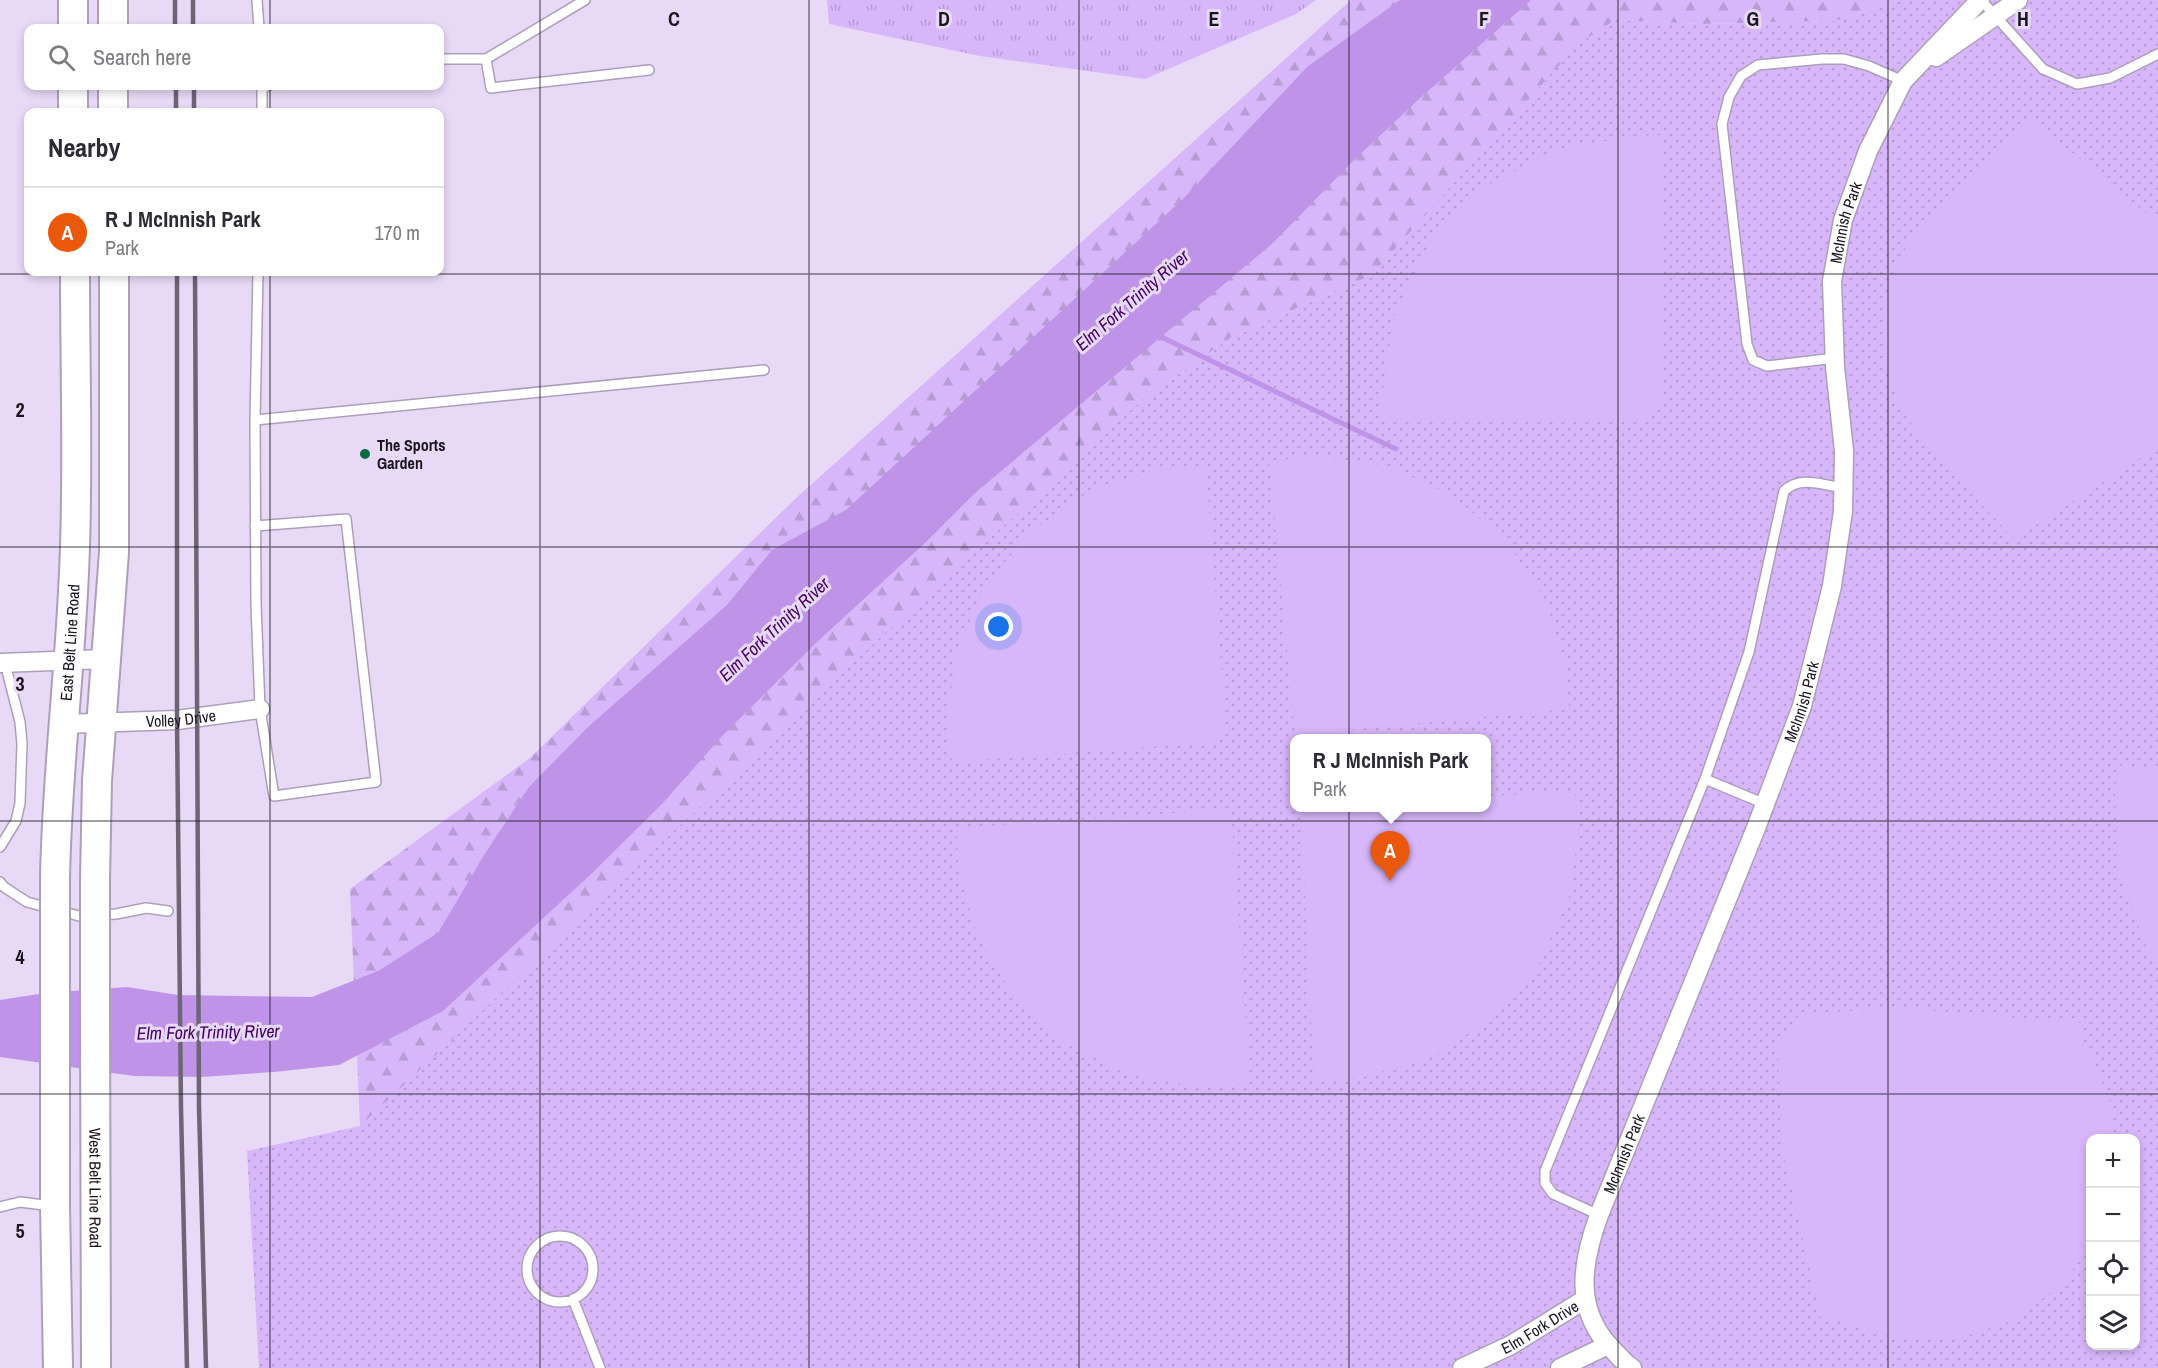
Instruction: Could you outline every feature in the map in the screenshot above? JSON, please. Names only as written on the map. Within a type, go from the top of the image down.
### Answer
[{"type":"main road","points":[[72,0],[73,24]]},
{"type":"main road","points":[[112,0],[113,24]]},
{"type":"main road","points":[[73,90],[73,108]]},
{"type":"main road","points":[[113,90],[113,108]]},
{"type":"main road","name":"East Belt Line Road","points":[[55,1206],[56,812],[70,660],[76,501],[75,276]]},
{"type":"main road","points":[[102,724],[114,552],[114,276]]},
{"type":"main road","name":"West Belt Line Road","points":[[96,1368],[95,879],[97,781],[102,724]]},
{"type":"main road","points":[[55,1206],[58,1368]]},
{"type":"street","name":"McInnish Park","points":[[1584,1300],[1585,1259],[1599,1215],[1765,804],[1802,706],[1832,586],[1843,511],[1845,451],[1834,358],[1832,281],[1843,220],[1868,151],[1903,81],[1980,0]]},
{"type":"street","name":"McInnish Park","points":[[1903,81],[2019,0]]},
{"type":"street","points":[[3,663],[106,659]]},
{"type":"street","name":"Volley Drive","points":[[63,724],[177,720],[260,709]]},
{"type":"street","points":[[1584,1300],[1595,1328],[1632,1368]]},
{"type":"street","name":"Elm Fork Drive","points":[[1462,1368],[1511,1345],[1584,1300]]},
{"type":"street","points":[[1560,1368],[1608,1344]]},
{"type":"lane","points":[[257,0],[259,24]]},
{"type":"lane","points":[[444,60],[486,58],[585,0]]},
{"type":"lane","points":[[1980,0],[2043,69],[2077,84],[2110,78],[2158,54]]},
{"type":"lane","points":[[486,58],[491,88],[649,70]]},
{"type":"lane","points":[[1834,358],[1767,366],[1753,360],[1747,344],[1722,124],[1729,97],[1742,76],[1758,65],[1822,58],[1844,59],[1869,66],[1903,81]]},
{"type":"lane","points":[[262,108],[264,90]]},
{"type":"lane","points":[[255,526],[346,519],[376,782],[274,796],[260,709],[256,604],[255,526],[255,420],[258,276]]},
{"type":"lane","points":[[255,420],[764,370]]},
{"type":"lane","points":[[1599,1215],[1553,1194],[1545,1183],[1545,1171],[1705,779],[1749,652],[1784,491],[1791,484],[1802,481],[1843,488]]},
{"type":"lane","points":[[0,847],[16,821],[20,803],[22,744],[20,722],[3,663]]},
{"type":"lane","points":[[1705,779],[1765,804]]},
{"type":"lane","points":[[0,882],[27,902],[79,916],[116,914],[146,908],[168,911]]},
{"type":"lane","points":[[0,1207],[20,1202],[55,1206]]},
{"type":"lane","points":[[565,1236],[575,1240],[584,1247],[590,1257],[593,1268],[591,1279],[586,1289],[573,1299],[556,1303],[535,1292],[530,1284],[527,1274],[530,1254],[545,1239],[565,1236]]},
{"type":"lane","points":[[573,1299],[600,1368]]},
{"type":"green space","points":[[827,0],[1316,0],[1296,14],[1145,79],[980,56],[829,24]]},
{"type":"green space","points":[[1351,0],[1899,0],[1836,21],[1700,24],[1615,20],[1578,45],[1372,275],[1233,336],[1146,397],[1409,1368],[360,1126],[350,889],[530,758],[794,500]]},
{"type":"green space","points":[[1899,0],[2158,0],[2158,1368],[259,1368],[247,1151],[360,1126],[882,636],[1146,397],[1233,336],[1372,275],[1578,44],[1615,20],[1700,24],[1836,21]]},
{"type":"green space","points":[[2031,119],[2158,223],[2158,447],[2014,539],[1927,447],[1900,406],[1885,361],[1883,312],[1895,265],[1920,224]]},
{"type":"green space","points":[[1664,135],[1662,400],[1642,420],[1381,418],[1394,316],[1429,244],[1485,186],[1557,149],[1636,136]]},
{"type":"green space","points":[[1319,456],[1389,466],[1453,496],[1507,542],[1546,601],[1567,669],[1569,709],[1307,734],[1294,724],[1269,461]]},
{"type":"green space","points":[[1206,467],[1226,730],[1215,742],[952,762],[947,722],[956,652],[985,586],[1030,532],[1088,492],[1155,470]]},
{"type":"green space","points":[[2117,765],[2158,770],[2158,962],[2145,944],[2119,872],[2115,795]]},
{"type":"green space","points":[[1575,792],[1579,832],[1568,902],[1538,966],[1491,1019],[1432,1057],[1364,1077],[1314,1080],[1301,816],[1305,812],[1491,812],[1491,796]]},
{"type":"green space","points":[[1220,810],[1232,820],[1250,1083],[1200,1087],[1130,1075],[1067,1044],[1014,996],[977,936],[958,868],[957,828]]},
{"type":"green space","points":[[1903,1008],[2082,1023],[2084,1045],[2091,1053],[2113,1110],[2114,1134],[2086,1134],[2086,1250],[2065,1281],[2017,1319],[1959,1339],[1898,1339],[1840,1321],[1822,1322],[1781,1144],[1778,1041],[1800,1014]]},
{"type":"water","name":"Elm Fork Trinity River","points":[[1400,0],[1531,0],[1352,162],[1273,243],[975,493],[925,543],[818,641],[723,735],[662,804],[590,875],[443,1011],[339,1065],[274,1072],[201,1077],[134,1076],[0,1057],[0,1000],[45,993],[127,987],[178,995],[312,997],[378,971],[438,933],[484,855],[529,787],[588,727],[727,605],[772,550],[846,510],[1183,199],[1307,67]]},
{"type":"waterway","points":[[1157,335],[1396,449]]},
{"type":"railway","points":[[175,0],[175,24]]},
{"type":"railway","points":[[193,0],[193,24]]},
{"type":"railway","points":[[176,90],[176,108]]},
{"type":"railway","points":[[194,90],[194,108]]},
{"type":"railway","points":[[177,276],[177,720],[181,1108],[187,1368]]},
{"type":"railway","points":[[195,276],[199,1107],[206,1368]]},
{"type":"place","name":"The Sports Garden","points":[[365,454]]},
{"type":"place","name":"R J McInnish Park","points":[[1390,881]]}]
